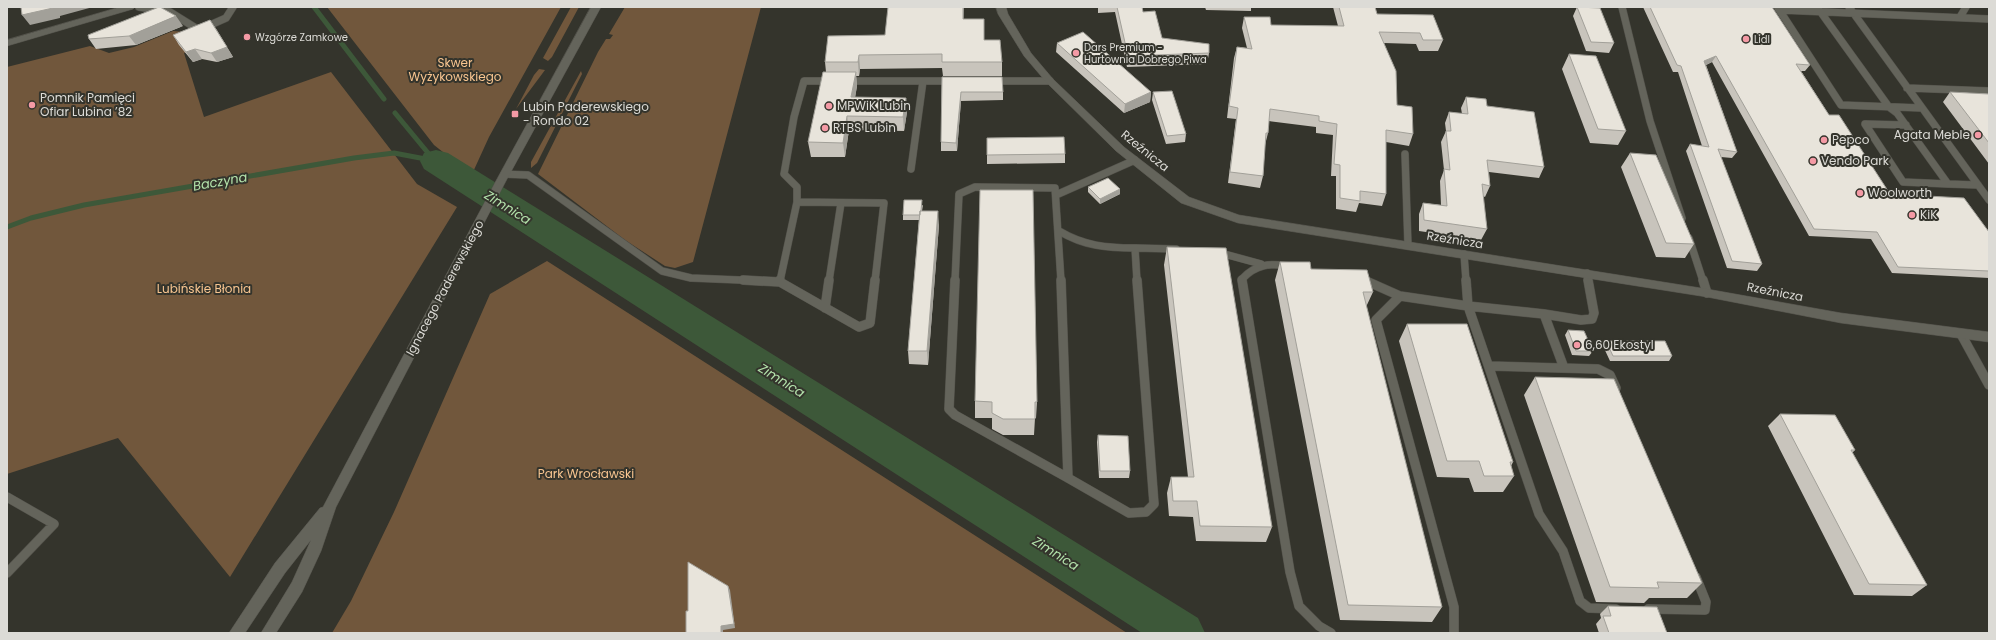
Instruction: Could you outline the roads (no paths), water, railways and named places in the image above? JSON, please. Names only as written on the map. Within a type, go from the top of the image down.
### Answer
[{"type":"street","points":[[7,43],[130,7]]},
{"type":"street","name":"Ignacego Paderewskiego","points":[[268,633],[297,587],[314,551],[330,506],[503,177],[596,7]]},
{"type":"street","name":"Rzeźnicza","points":[[1001,7],[1003,14],[1027,54],[1050,81],[1120,148],[1185,200],[1210,210],[1238,219],[1587,273],[1707,293],[1841,318],[1989,337]]},
{"type":"street","name":"Ignacego Paderewskiego","points":[[236,633],[280,568],[330,506]]},
{"type":"lane","points":[[139,7],[170,12],[199,30],[226,18],[233,7]]},
{"type":"lane","points":[[1622,7],[1650,121],[1707,293]]},
{"type":"lane","points":[[1849,7],[1989,200]]},
{"type":"lane","points":[[1960,17],[1966,7]]},
{"type":"lane","points":[[1779,9],[1989,19]]},
{"type":"lane","points":[[1779,9],[1841,105],[1922,108]]},
{"type":"lane","points":[[1819,10],[1889,107],[1897,113],[1948,184]]},
{"type":"lane","points":[[780,282],[797,202],[796,187],[784,174],[794,117],[804,81],[960,81]]},
{"type":"lane","points":[[911,169],[923,81]]},
{"type":"lane","points":[[983,81],[1050,81]]},
{"type":"lane","points":[[1907,88],[1989,91]]},
{"type":"lane","points":[[1906,125],[1865,124],[1904,182],[1978,185]]},
{"type":"lane","points":[[1405,154],[1408,246]]},
{"type":"lane","points":[[1056,195],[1135,160]]},
{"type":"lane","points":[[503,177],[528,175],[662,271],[691,278],[780,282],[859,327],[870,323],[884,203],[797,202]]},
{"type":"lane","points":[[1068,478],[1059,231],[1054,188],[975,187],[959,194],[949,409],[955,415],[1129,513],[1146,512],[1154,504],[1135,248]]},
{"type":"lane","points":[[825,308],[842,203]]},
{"type":"lane","points":[[1059,231],[1073,240],[1091,247],[1186,249]]},
{"type":"lane","points":[[1208,250],[1261,264],[1298,268]]},
{"type":"lane","points":[[1464,254],[1468,306],[1490,366],[1539,514],[1563,551],[1580,601],[1589,608],[1705,610],[1706,602],[1691,566]]},
{"type":"lane","points":[[1261,264],[1249,270],[1242,279],[1290,572],[1299,606],[1319,626],[1331,633]]},
{"type":"lane","points":[[1350,277],[1358,278],[1400,296],[1581,320],[1592,318],[1594,313],[1587,273]]},
{"type":"lane","points":[[1400,296],[1376,320],[1454,607],[1454,633]]},
{"type":"lane","points":[[1544,314],[1564,368]]},
{"type":"lane","points":[[1961,334],[1989,385]]},
{"type":"lane","points":[[1490,366],[1598,369],[1610,375],[1620,397]]},
{"type":"lane","points":[[7,497],[54,524],[7,573]]},
{"type":"waterway","name":"Zimnica","points":[[314,7],[384,99]]},
{"type":"waterway","name":"Zimnica","points":[[395,113],[433,159]]},
{"type":"waterway","name":"Baczyna","points":[[7,227],[31,218],[84,205],[354,158],[394,153],[436,161]]},
{"type":"waterway","name":"Zimnica","points":[[436,161],[1182,633]]},
{"type":"place","name":"Wzgórze Zamkowe","points":[[247,37]]},
{"type":"place","name":"Lidl","points":[[1746,39]]},
{"type":"place","name":"Dars Premium - Hurtownia Dobrego Piwa","points":[[1076,53]]},
{"type":"place","name":"Pomnik Pamięci Ofiar Lubina ’82","points":[[32,105]]},
{"type":"place","name":"MPWiK Lubin","points":[[829,106]]},
{"type":"place","name":"Lubin Paderewskiego - Rondo 02","points":[[515,114]]},
{"type":"place","name":"RTBS Lubin","points":[[825,128]]},
{"type":"place","name":"Agata Meble","points":[[1978,135]]},
{"type":"place","name":"Pepco","points":[[1824,140]]},
{"type":"place","name":"Vendo Park","points":[[1813,161]]},
{"type":"place","name":"Woolworth","points":[[1860,193]]},
{"type":"place","name":"KiK","points":[[1912,215]]},
{"type":"place","name":"6,60 Ekostyl","points":[[1577,345]]},
{"type":"park label","name":"Skwer Wyżykowskiego","points":[[455,70]]},
{"type":"park label","name":"Lubińskie Błonia","points":[[204,289]]},
{"type":"park label","name":"Park Wrocławski","points":[[586,474]]}]
